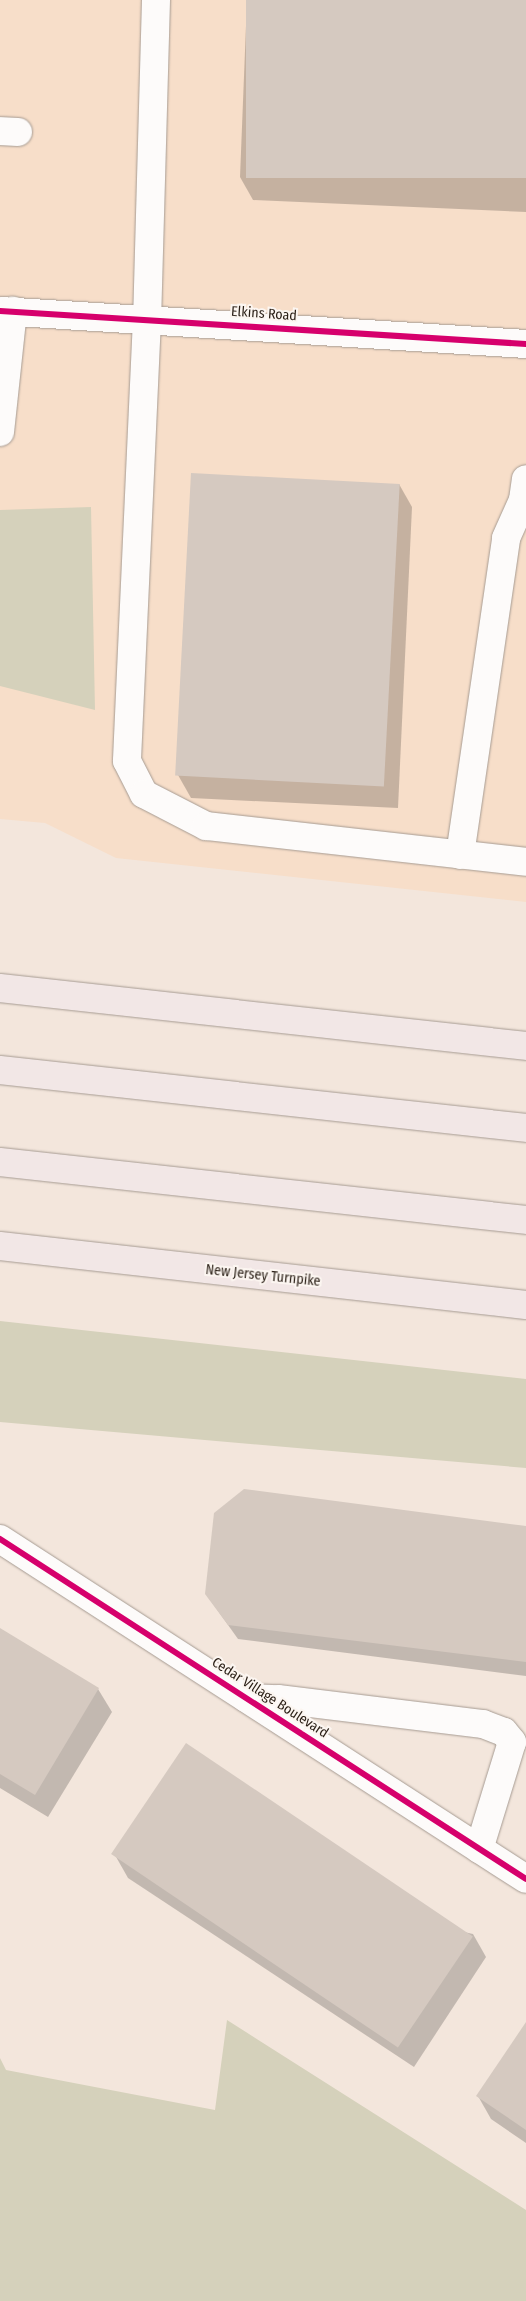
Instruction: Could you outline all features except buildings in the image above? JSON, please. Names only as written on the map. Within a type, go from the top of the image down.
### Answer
[{"type":"highway","points":[[0,988],[526,1046]]},
{"type":"highway","points":[[0,1070],[526,1128]]},
{"type":"highway","points":[[0,1162],[526,1220]]},
{"type":"highway","name":"New Jersey Turnpike","points":[[0,1246],[526,1305]]},
{"type":"street","points":[[156,0],[147,319],[128,761],[144,794],[206,826],[526,862]]},
{"type":"street","points":[[0,432],[6,311]]},
{"type":"street","name":"Elkins Road","points":[[6,311],[526,344]]},
{"type":"street","points":[[460,856],[506,538],[523,500],[526,480]]},
{"type":"street","name":"Cedar Village Boulevard","points":[[0,1539],[526,1879]]},
{"type":"street","points":[[246,1698],[278,1699],[483,1724],[504,1732],[512,1742],[479,1849]]},
{"type":"shaded area","points":[[0,0],[526,0],[526,902],[116,858],[45,823],[0,819]]},
{"type":"shaded area","points":[[91,507],[95,710],[0,686],[0,510]]},
{"type":"shaded area","points":[[0,1321],[526,1379],[526,1468],[0,1422]]},
{"type":"shaded area","points":[[227,2020],[526,2210],[526,2301],[0,2301],[0,2058],[6,2070],[215,2110]]},
{"type":"cycle path","points":[[0,311],[526,344]]},
{"type":"cycle path","points":[[0,1539],[526,1879]]}]
